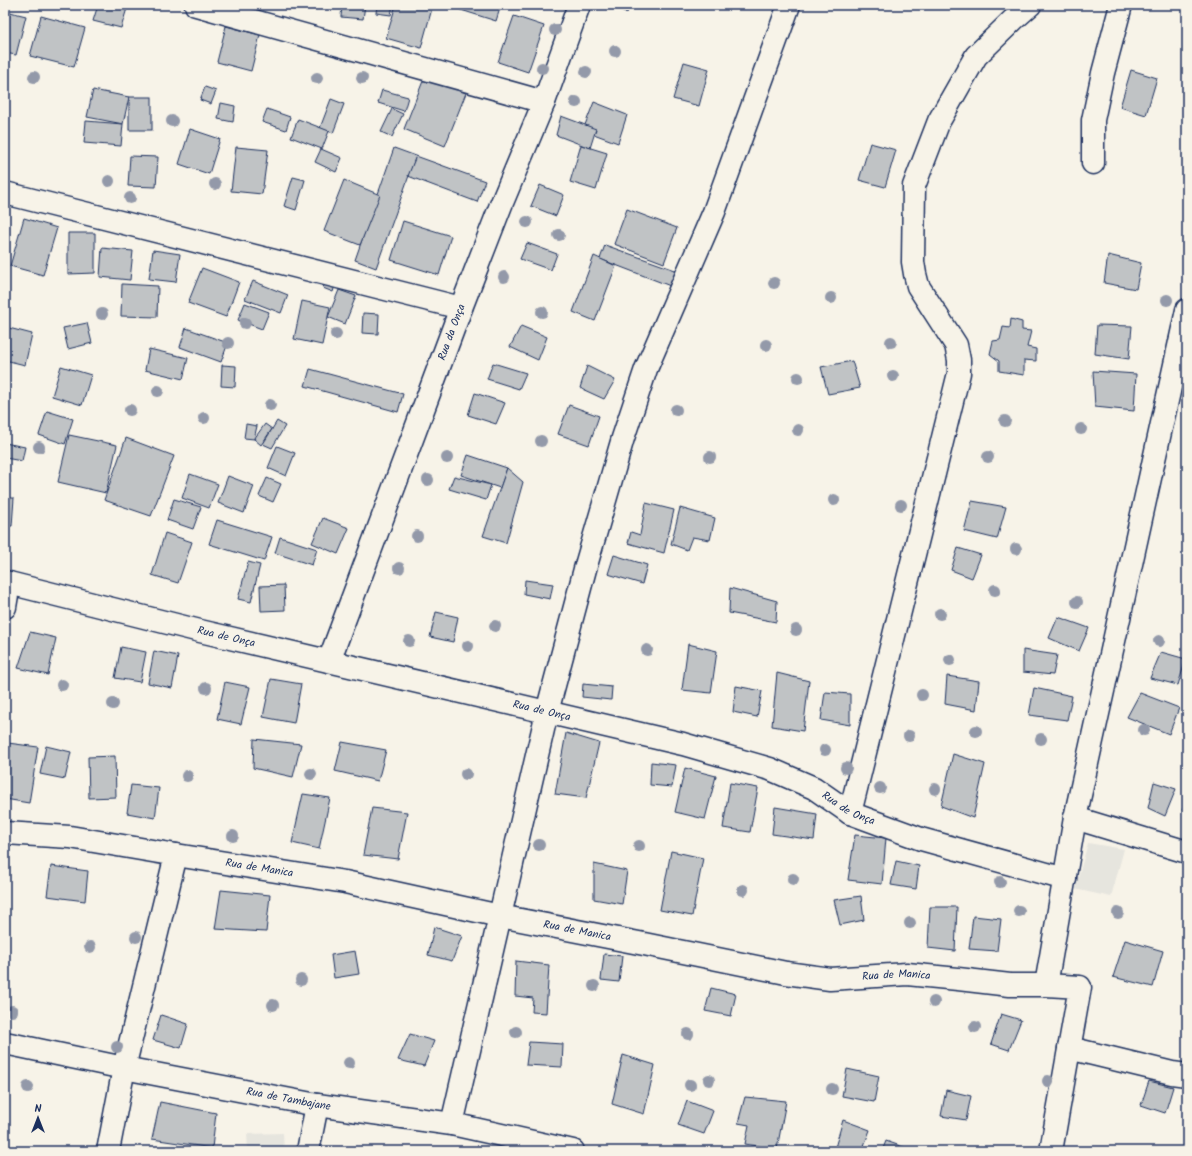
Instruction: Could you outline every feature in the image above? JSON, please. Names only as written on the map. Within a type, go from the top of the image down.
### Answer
[{"type":"street","points":[[196,5],[544,102]]},
{"type":"street","name":"Rua da Onça","points":[[329,661],[460,308],[544,102],[579,5]]},
{"type":"street","points":[[452,1124],[547,712],[622,438],[646,368],[714,212],[789,5]]},
{"type":"street","points":[[850,813],[959,373],[959,360],[956,345],[918,286],[915,274],[913,262],[914,186],[939,121],[976,56],[1030,5]]},
{"type":"street","points":[[1093,163],[1093,120],[1103,73],[1121,5]]},
{"type":"street","points":[[6,197],[460,308]]},
{"type":"street","points":[[1046,985],[1075,818],[1187,310]]},
{"type":"street","points":[[5,607],[7,583]]},
{"type":"street","name":"Rua de Onça","points":[[7,583],[200,631],[683,744],[770,770],[814,788],[850,813],[921,839],[1065,879]]},
{"type":"street","points":[[1075,818],[1187,852]]},
{"type":"street","name":"Rua de Manica","points":[[5,833],[70,837],[176,856],[345,882],[500,916],[786,973],[830,979],[907,974],[1010,985],[1080,987],[1069,1048]]},
{"type":"street","points":[[108,1151],[124,1068],[176,856]]},
{"type":"street","name":"Rua de Tambajane","points":[[5,1043],[124,1068],[317,1105],[452,1124],[573,1151]]},
{"type":"street","points":[[1051,1151],[1069,1048],[1172,1073],[1187,1075]]},
{"type":"street","points":[[308,1151],[317,1105]]},
{"type":"shaded area","points":[[1088,843],[1124,849],[1111,897],[1075,889]]},
{"type":"shaded area","points":[[283,1133],[284,1151],[248,1151],[247,1134]]},
{"type":"building","points":[[98,5],[128,5],[121,28],[93,21]]},
{"type":"building","points":[[342,5],[365,5],[363,19],[341,17]]},
{"type":"building","points":[[377,5],[393,5],[391,15],[376,13]]},
{"type":"building","points":[[396,5],[433,5],[421,48],[386,38]]},
{"type":"building","points":[[445,5],[501,5],[496,21]]},
{"type":"building","points":[[608,5],[630,5],[627,13]]},
{"type":"building","points":[[10,12],[26,16],[16,55],[5,53],[5,32]]},
{"type":"building","points":[[41,16],[85,28],[74,67],[30,56]]},
{"type":"building","points":[[514,16],[544,26],[528,72],[498,62]]},
{"type":"building","points":[[226,26],[260,35],[251,71],[217,62]]},
{"type":"building","points":[[684,62],[709,69],[699,106],[673,99]]},
{"type":"building","points":[[1131,70],[1157,78],[1146,115],[1120,107]]},
{"type":"building","points":[[425,76],[466,93],[445,146],[404,129]]},
{"type":"building","points":[[205,87],[216,91],[211,104],[200,100]]},
{"type":"building","points":[[93,90],[129,97],[123,124],[87,117]]},
{"type":"building","points":[[382,90],[408,97],[404,111],[378,103]]},
{"type":"building","points":[[5,95],[10,97],[5,111]]},
{"type":"building","points":[[129,97],[152,97],[152,130],[129,130]]},
{"type":"building","points":[[331,99],[344,104],[333,133],[320,128]]},
{"type":"building","points":[[594,102],[627,115],[618,143],[583,130]]},
{"type":"building","points":[[221,103],[235,106],[233,122],[218,119]]},
{"type":"building","points":[[267,109],[290,117],[286,130],[262,122]]},
{"type":"building","points":[[392,109],[403,114],[392,137],[381,132]]},
{"type":"building","points":[[561,116],[596,129],[590,148],[556,135]]},
{"type":"building","points":[[298,119],[329,131],[322,149],[291,137]]},
{"type":"building","points":[[86,121],[123,124],[121,146],[84,143]]},
{"type":"building","points":[[190,129],[220,139],[209,174],[179,164]]},
{"type":"building","points":[[870,143],[896,150],[885,187],[859,180]]},
{"type":"building","points":[[581,145],[607,153],[596,190],[570,182]]},
{"type":"building","points":[[236,147],[268,150],[262,194],[231,191]]},
{"type":"building","points":[[394,148],[416,156],[376,268],[355,260]]},
{"type":"building","points":[[321,149],[342,158],[336,172],[315,162]]},
{"type":"building","points":[[130,156],[158,157],[156,187],[128,186]]},
{"type":"building","points":[[416,156],[485,181],[477,202],[408,176]]},
{"type":"building","points":[[293,177],[305,180],[296,210],[284,206]]},
{"type":"building","points":[[344,180],[380,195],[360,245],[324,231]]},
{"type":"building","points":[[540,185],[564,195],[556,216],[531,206]]},
{"type":"building","points":[[627,209],[677,228],[664,263],[614,244]]},
{"type":"building","points":[[24,218],[57,228],[43,275],[10,266]]},
{"type":"building","points":[[403,221],[451,236],[439,275],[391,260]]},
{"type":"building","points":[[68,233],[95,233],[95,273],[68,274]]},
{"type":"building","points":[[527,243],[557,254],[551,270],[520,259]]},
{"type":"building","points":[[605,245],[678,271],[673,287],[600,259]]},
{"type":"building","points":[[102,248],[133,251],[130,280],[100,277]]},
{"type":"building","points":[[153,250],[180,254],[176,282],[149,279]]},
{"type":"building","points":[[1108,255],[1141,263],[1136,289],[1104,283]]},
{"type":"building","points":[[594,256],[616,266],[595,321],[573,312]]},
{"type":"building","points":[[202,268],[239,282],[226,317],[188,303]]},
{"type":"building","points":[[327,276],[337,279],[333,292],[323,288]]},
{"type":"building","points":[[253,281],[288,295],[281,313],[245,299]]},
{"type":"building","points":[[122,284],[158,286],[157,317],[121,316]]},
{"type":"building","points":[[339,290],[356,296],[345,324],[328,317]]},
{"type":"building","points":[[302,301],[330,307],[322,345],[294,339]]},
{"type":"building","points":[[245,303],[269,312],[262,329],[238,320]]},
{"type":"building","points":[[363,313],[379,314],[378,334],[362,333]]},
{"type":"building","points":[[1011,319],[1022,322],[1022,330],[1031,331],[1027,347],[1036,349],[1036,361],[1024,360],[1024,375],[999,371],[999,361],[990,354],[993,341],[1000,340],[1003,327],[1010,328]]},
{"type":"building","points":[[87,323],[92,343],[68,349],[63,328]]},
{"type":"building","points":[[1097,325],[1132,326],[1129,359],[1095,354]]},
{"type":"building","points":[[521,326],[547,337],[538,360],[510,347]]},
{"type":"building","points":[[5,327],[32,334],[25,365],[5,360]]},
{"type":"building","points":[[186,328],[228,343],[221,362],[180,347]]},
{"type":"building","points":[[149,349],[188,358],[183,379],[145,370]]},
{"type":"building","points":[[852,361],[860,388],[828,394],[821,367]]},
{"type":"building","points":[[493,363],[526,373],[519,389],[487,379]]},
{"type":"building","points":[[222,365],[236,366],[235,387],[221,386]]},
{"type":"building","points":[[61,366],[91,375],[82,405],[52,396]]},
{"type":"building","points":[[587,366],[615,380],[604,399],[580,388]]},
{"type":"building","points":[[310,369],[403,394],[398,412],[305,386]]},
{"type":"building","points":[[1093,371],[1136,374],[1134,411],[1095,407]]},
{"type":"building","points":[[5,389],[9,390],[6,402],[5,401]]},
{"type":"building","points":[[475,393],[505,403],[496,424],[468,415]]},
{"type":"building","points":[[569,405],[599,416],[589,445],[558,434]]},
{"type":"building","points":[[47,411],[73,419],[65,444],[39,435]]},
{"type":"building","points":[[277,421],[285,426],[272,448],[263,444]]},
{"type":"building","points":[[246,424],[257,426],[254,439],[244,438]]},
{"type":"building","points":[[265,424],[272,429],[261,445],[254,439]]},
{"type":"building","points":[[69,435],[117,445],[106,493],[58,482]]},
{"type":"building","points":[[126,438],[174,456],[151,516],[104,500]]},
{"type":"building","points":[[5,443],[25,447],[22,461],[5,458]]},
{"type":"building","points":[[277,446],[295,453],[286,476],[268,468]]},
{"type":"building","points":[[468,455],[507,468],[500,488],[461,475]]},
{"type":"building","points":[[507,468],[523,482],[506,543],[483,536]]},
{"type":"building","points":[[190,474],[218,484],[209,508],[182,498]]},
{"type":"building","points":[[228,476],[254,486],[244,513],[218,503]]},
{"type":"building","points":[[454,476],[491,485],[486,500],[449,489]]},
{"type":"building","points":[[267,478],[281,484],[273,502],[259,496]]},
{"type":"building","points":[[5,498],[14,498],[12,526],[5,526]]},
{"type":"building","points":[[174,499],[201,507],[193,529],[167,520]]},
{"type":"building","points":[[972,501],[1006,507],[997,539],[964,531]]},
{"type":"building","points":[[646,503],[674,510],[664,553],[628,543],[631,532],[640,535]]},
{"type":"building","points":[[680,508],[715,518],[710,540],[692,537],[687,550],[671,544]]},
{"type":"building","points":[[323,518],[349,528],[338,554],[312,543]]},
{"type":"building","points":[[217,520],[272,537],[264,561],[209,544]]},
{"type":"building","points":[[165,533],[192,542],[178,583],[152,575]]},
{"type":"building","points":[[280,537],[317,549],[312,565],[275,553]]},
{"type":"building","points":[[958,548],[981,555],[972,578],[951,570]]},
{"type":"building","points":[[614,555],[647,565],[642,584],[608,574]]},
{"type":"building","points":[[248,562],[260,565],[251,602],[238,599]]},
{"type":"building","points":[[525,580],[553,584],[550,599],[524,594]]},
{"type":"building","points":[[284,585],[285,610],[261,611],[260,586]]},
{"type":"building","points":[[730,588],[777,601],[776,622],[729,613]]},
{"type":"building","points":[[436,612],[458,617],[453,642],[430,637]]},
{"type":"building","points":[[1058,617],[1089,628],[1079,651],[1049,638]]},
{"type":"building","points":[[30,632],[56,638],[48,675],[18,668]]},
{"type":"building","points":[[688,644],[717,651],[711,693],[682,690]]},
{"type":"building","points":[[121,647],[146,652],[140,682],[115,678]]},
{"type":"building","points":[[1023,650],[1057,655],[1053,675],[1023,672]]},
{"type":"building","points":[[154,651],[178,656],[172,688],[148,683]]},
{"type":"building","points":[[1161,652],[1186,659],[1178,685],[1150,678]]},
{"type":"building","points":[[777,673],[809,681],[803,731],[772,726]]},
{"type":"building","points":[[947,676],[979,681],[976,710],[945,704]]},
{"type":"building","points":[[271,679],[301,684],[294,723],[263,717]]},
{"type":"building","points":[[225,682],[250,687],[241,724],[217,719]]},
{"type":"building","points":[[583,684],[612,687],[611,700],[582,697]]},
{"type":"building","points":[[736,686],[762,691],[757,717],[733,712]]},
{"type":"building","points":[[1034,688],[1072,696],[1067,720],[1029,715]]},
{"type":"building","points":[[825,692],[850,694],[850,725],[821,720]]},
{"type":"building","points":[[1140,693],[1179,708],[1169,734],[1127,717]]},
{"type":"building","points":[[566,733],[599,743],[586,798],[555,794]]},
{"type":"building","points":[[254,739],[301,744],[293,777],[253,768]]},
{"type":"building","points":[[342,742],[386,750],[378,781],[335,771]]},
{"type":"building","points":[[8,743],[38,747],[29,803],[5,799],[5,762]]},
{"type":"building","points":[[46,746],[71,752],[65,779],[40,774]]},
{"type":"building","points":[[953,754],[985,764],[973,818],[941,806]]},
{"type":"building","points":[[115,756],[116,797],[89,798],[88,757]]},
{"type":"building","points":[[651,762],[676,765],[672,787],[650,785]]},
{"type":"building","points":[[685,768],[716,776],[705,819],[675,812]]},
{"type":"building","points":[[1154,782],[1176,789],[1165,816],[1148,808]]},
{"type":"building","points":[[730,783],[758,788],[750,832],[723,828]]},
{"type":"building","points":[[131,785],[159,788],[155,818],[127,813]]},
{"type":"building","points":[[303,794],[330,798],[319,849],[292,843]]},
{"type":"building","points":[[1187,803],[1187,813],[1182,810]]},
{"type":"building","points":[[775,807],[817,814],[814,840],[772,834]]},
{"type":"building","points":[[372,808],[407,812],[398,859],[363,855]]},
{"type":"building","points":[[855,835],[886,838],[882,884],[848,880]]},
{"type":"building","points":[[671,851],[703,858],[692,916],[660,910]]},
{"type":"building","points":[[896,861],[919,866],[916,889],[891,885]]},
{"type":"building","points":[[594,864],[627,871],[622,904],[594,899]]},
{"type":"building","points":[[51,866],[88,871],[85,901],[47,896]]},
{"type":"building","points":[[221,890],[270,895],[266,932],[215,929]]},
{"type":"building","points":[[861,896],[864,920],[840,925],[834,900]]},
{"type":"building","points":[[930,907],[957,907],[955,951],[928,948]]},
{"type":"building","points":[[973,916],[1001,919],[997,951],[969,949]]},
{"type":"building","points":[[434,927],[462,936],[452,961],[428,955]]},
{"type":"building","points":[[1125,940],[1163,951],[1153,987],[1113,977]]},
{"type":"building","points":[[355,951],[359,974],[334,978],[331,955]]},
{"type":"building","points":[[604,954],[622,956],[619,982],[601,980]]},
{"type":"building","points":[[516,961],[549,965],[546,1013],[532,1012],[533,998],[515,996]]},
{"type":"building","points":[[711,988],[736,994],[731,1016],[705,1011]]},
{"type":"building","points":[[1001,1014],[1021,1020],[1009,1050],[991,1044]]},
{"type":"building","points":[[161,1015],[188,1024],[181,1048],[153,1040]]},
{"type":"building","points":[[410,1034],[434,1041],[424,1066],[398,1060]]},
{"type":"building","points":[[529,1042],[563,1044],[562,1067],[526,1065]]},
{"type":"building","points":[[623,1055],[655,1065],[644,1114],[612,1104]]},
{"type":"building","points":[[847,1069],[879,1076],[874,1102],[842,1096]]},
{"type":"building","points":[[1149,1081],[1173,1087],[1165,1113],[1141,1105]]},
{"type":"building","points":[[946,1090],[971,1096],[966,1120],[941,1116]]},
{"type":"building","points":[[745,1097],[786,1101],[777,1149],[745,1144],[749,1125],[738,1123]]},
{"type":"building","points":[[687,1101],[713,1111],[704,1134],[678,1125]]},
{"type":"building","points":[[160,1102],[216,1113],[212,1148],[152,1139]]},
{"type":"building","points":[[843,1120],[870,1130],[862,1151],[834,1151]]},
{"type":"building","points":[[886,1141],[909,1149],[908,1151],[882,1151]]}]
